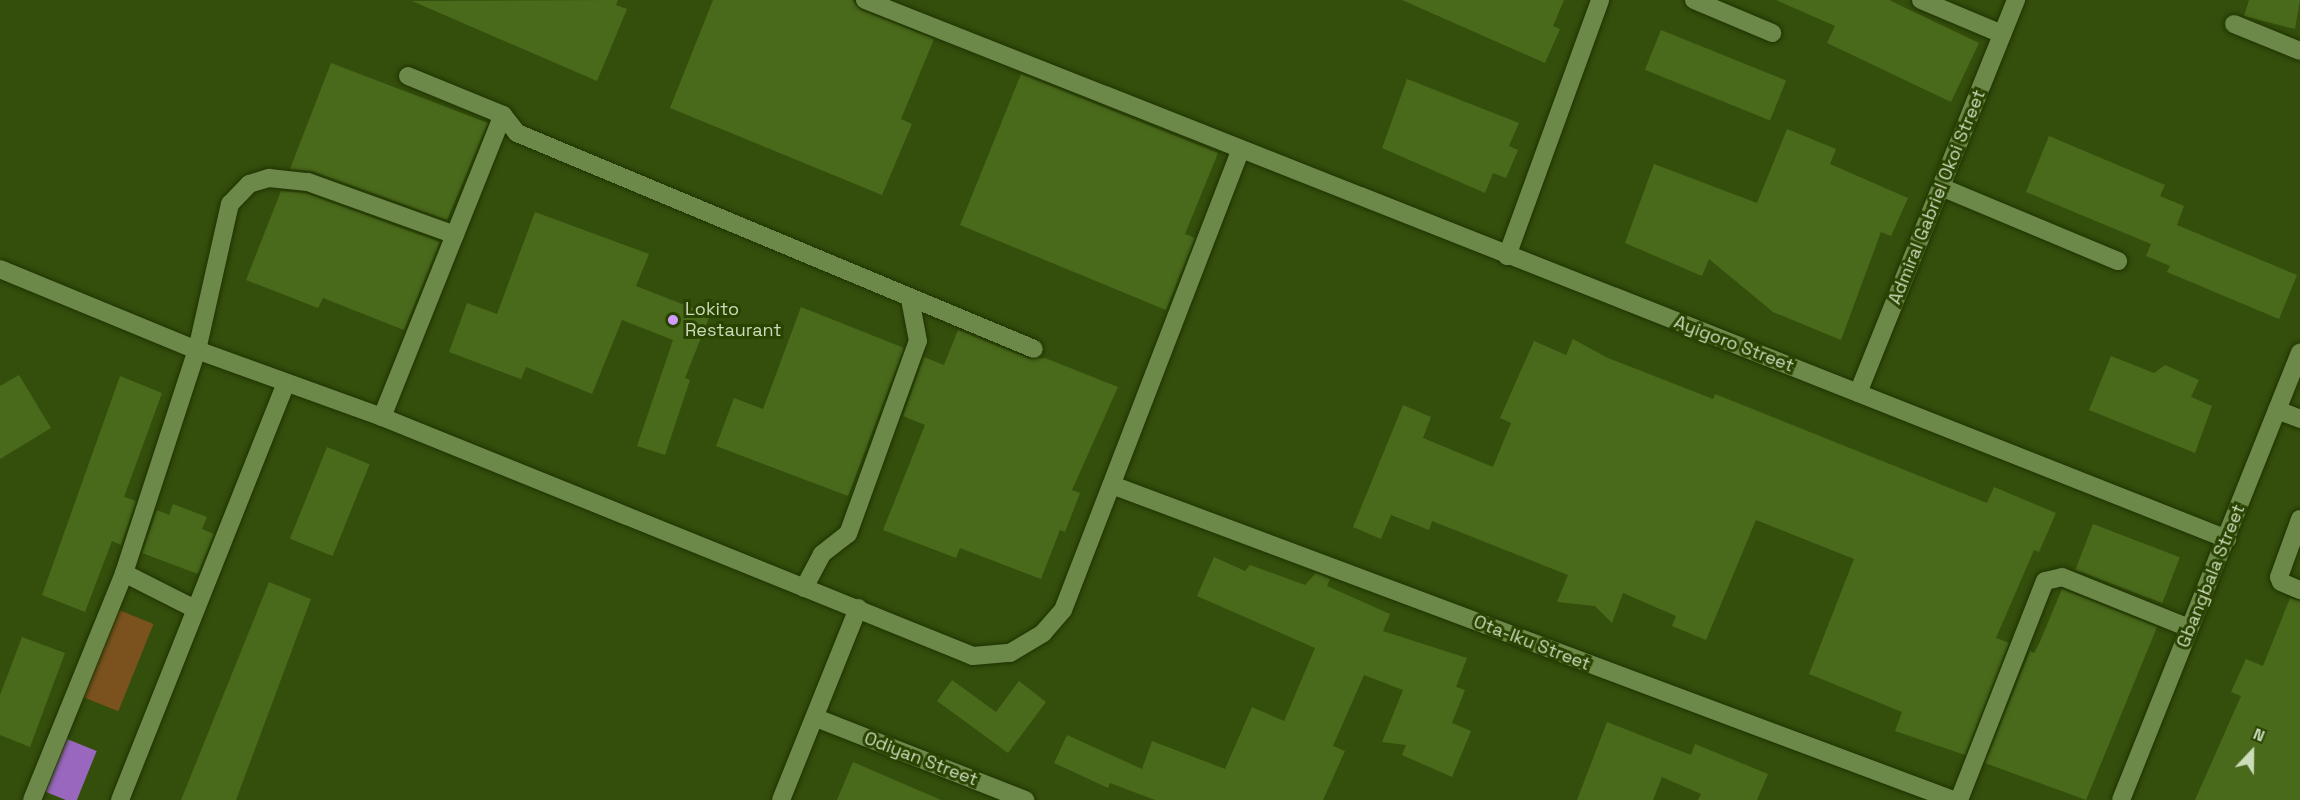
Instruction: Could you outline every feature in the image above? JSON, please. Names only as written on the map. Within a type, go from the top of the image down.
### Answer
[{"type":"street","name":"Ayigoro Street","points":[[865,0],[1240,152],[2227,538]]},
{"type":"street","points":[[1507,255],[1600,0]]},
{"type":"street","points":[[1694,0],[1772,33]]},
{"type":"street","points":[[1921,0],[2002,34]]},
{"type":"street","name":"Admiral Gabriel Okoi Street","points":[[1858,393],[2016,0]]},
{"type":"street","points":[[2234,24],[2300,51]]},
{"type":"street","points":[[408,76],[503,115],[517,133],[895,287],[910,299],[1034,349]]},
{"type":"street","points":[[382,417],[503,115]]},
{"type":"street","points":[[0,269],[197,350],[382,417],[974,656],[1010,653],[1042,633],[1063,610],[1240,152]]},
{"type":"street","points":[[32,800],[124,573],[197,350],[230,204],[249,184],[268,178],[308,182],[455,235]]},
{"type":"street","points":[[1941,188],[2118,261]]},
{"type":"street","points":[[804,588],[822,554],[848,534],[918,340],[910,299]]},
{"type":"street","name":"Gbangbala Street","points":[[2121,800],[2300,352]]},
{"type":"street","points":[[120,800],[286,382]]},
{"type":"street","points":[[2277,410],[2300,419]]},
{"type":"street","name":"Ota-Iku Street","points":[[1112,485],[1953,800]]},
{"type":"street","points":[[2300,519],[2279,577],[2281,582],[2300,590]]},
{"type":"street","points":[[124,573],[195,609]]},
{"type":"street","points":[[1959,800],[2045,581],[2062,577],[2189,628]]},
{"type":"street","points":[[781,800],[816,718],[858,608]]},
{"type":"street","name":"Odiyan Street","points":[[816,718],[1025,800]]},
{"type":"shaded area","points":[[109,606],[154,624],[118,711],[74,693]]},
{"type":"shaded area","points":[[67,739],[97,751],[77,800],[66,800],[46,792]]},
{"type":"building","points":[[618,0],[616,5],[627,9],[597,81],[412,1]]},
{"type":"building","points":[[713,0],[852,0],[861,10],[934,39],[901,119],[912,124],[882,195],[670,108]]},
{"type":"building","points":[[1402,0],[1564,0],[1553,26],[1560,29],[1545,63]]},
{"type":"building","points":[[1776,0],[1889,0],[1979,43],[1951,102],[1827,43],[1835,26]]},
{"type":"building","points":[[2249,0],[2300,0],[2295,29],[2244,16]]},
{"type":"building","points":[[1661,30],[1786,81],[1770,120],[1645,70]]},
{"type":"building","points":[[331,63],[488,123],[447,220],[312,171],[290,169]]},
{"type":"building","points":[[1021,74],[1218,153],[1185,234],[1195,238],[1166,310],[960,225]]},
{"type":"building","points":[[1407,79],[1519,123],[1509,146],[1518,150],[1506,178],[1493,173],[1485,193],[1382,148]]},
{"type":"building","points":[[1787,129],[1836,149],[1830,164],[1908,198],[1891,236],[1881,232],[1841,340],[1773,312],[1709,259],[1702,276],[1625,243],[1654,164],[1757,203]]},
{"type":"building","points":[[2049,136],[2165,185],[2160,196],[2184,206],[2177,225],[2297,275],[2279,319],[2167,272],[2170,266],[2146,256],[2151,244],[2026,192]]},
{"type":"building","points":[[281,191],[305,193],[440,242],[404,330],[323,298],[318,308],[246,280]]},
{"type":"building","points":[[535,212],[649,254],[636,286],[710,315],[685,378],[690,380],[665,455],[637,446],[673,340],[622,320],[592,394],[526,367],[521,379],[449,352],[467,303],[497,314]]},
{"type":"building","points":[[801,307],[904,348],[848,496],[716,446],[734,398],[763,409]]},
{"type":"building","points":[[958,330],[1030,359],[1045,358],[1118,387],[1072,490],[1080,493],[1065,532],[1060,530],[1041,579],[960,548],[956,558],[883,530],[925,425],[903,416],[924,357],[944,365]]},
{"type":"building","points":[[1573,339],[1608,358],[1713,399],[1715,394],[1987,503],[1994,487],[2056,513],[2039,552],[2034,550],[1996,638],[2009,643],[1965,755],[1895,731],[1902,712],[1809,674],[1854,559],[1756,520],[1706,640],[1672,626],[1676,616],[1623,593],[1612,623],[1595,606],[1557,602],[1568,575],[1432,521],[1429,530],[1391,515],[1381,539],[1353,527],[1403,405],[1431,417],[1423,438],[1493,467],[1511,423],[1500,418],[1534,341],[1566,355]]},
{"type":"building","points":[[2111,356],[2154,373],[2165,365],[2199,380],[2191,397],[2212,406],[2195,453],[2089,410]]},
{"type":"building","points":[[19,375],[51,428],[0,459],[0,386]]},
{"type":"building","points":[[120,376],[162,393],[124,497],[136,501],[121,545],[112,541],[85,612],[42,595]]},
{"type":"building","points":[[327,447],[370,464],[333,556],[290,539]]},
{"type":"building","points":[[173,504],[207,517],[202,529],[214,534],[198,574],[142,553],[157,510],[169,515]]},
{"type":"building","points":[[2093,524],[2180,557],[2162,603],[2075,570]]},
{"type":"building","points":[[1214,557],[1245,571],[1250,565],[1305,585],[1316,573],[1330,579],[1327,586],[1390,614],[1383,631],[1467,658],[1456,687],[1465,690],[1452,723],[1471,731],[1452,777],[1402,755],[1406,745],[1382,742],[1403,690],[1364,675],[1333,746],[1345,751],[1323,800],[1155,800],[1110,783],[1108,788],[1054,763],[1067,735],[1142,769],[1152,741],[1225,769],[1252,707],[1284,721],[1315,648],[1197,596]]},
{"type":"building","points":[[269,582],[311,599],[236,800],[181,800]]},
{"type":"building","points":[[2062,589],[2157,627],[2086,800],[1985,763],[2030,651],[2034,653],[2039,644]]},
{"type":"building","points":[[2290,598],[2300,601],[2300,800],[2195,800],[2241,696],[2231,692],[2246,659],[2263,666]]},
{"type":"building","points":[[22,637],[65,653],[30,747],[0,735],[0,695]]},
{"type":"building","points":[[952,680],[996,712],[1019,681],[1046,702],[1008,753],[937,701]]},
{"type":"building","points":[[1607,722],[1691,755],[1695,744],[1768,774],[1757,800],[1698,800],[1701,794],[1662,777],[1653,800],[1577,800]]},
{"type":"building","points":[[853,762],[941,800],[837,800]]},
{"type":"place","name":"Lokito Restaurant","points":[[673,320]]}]
